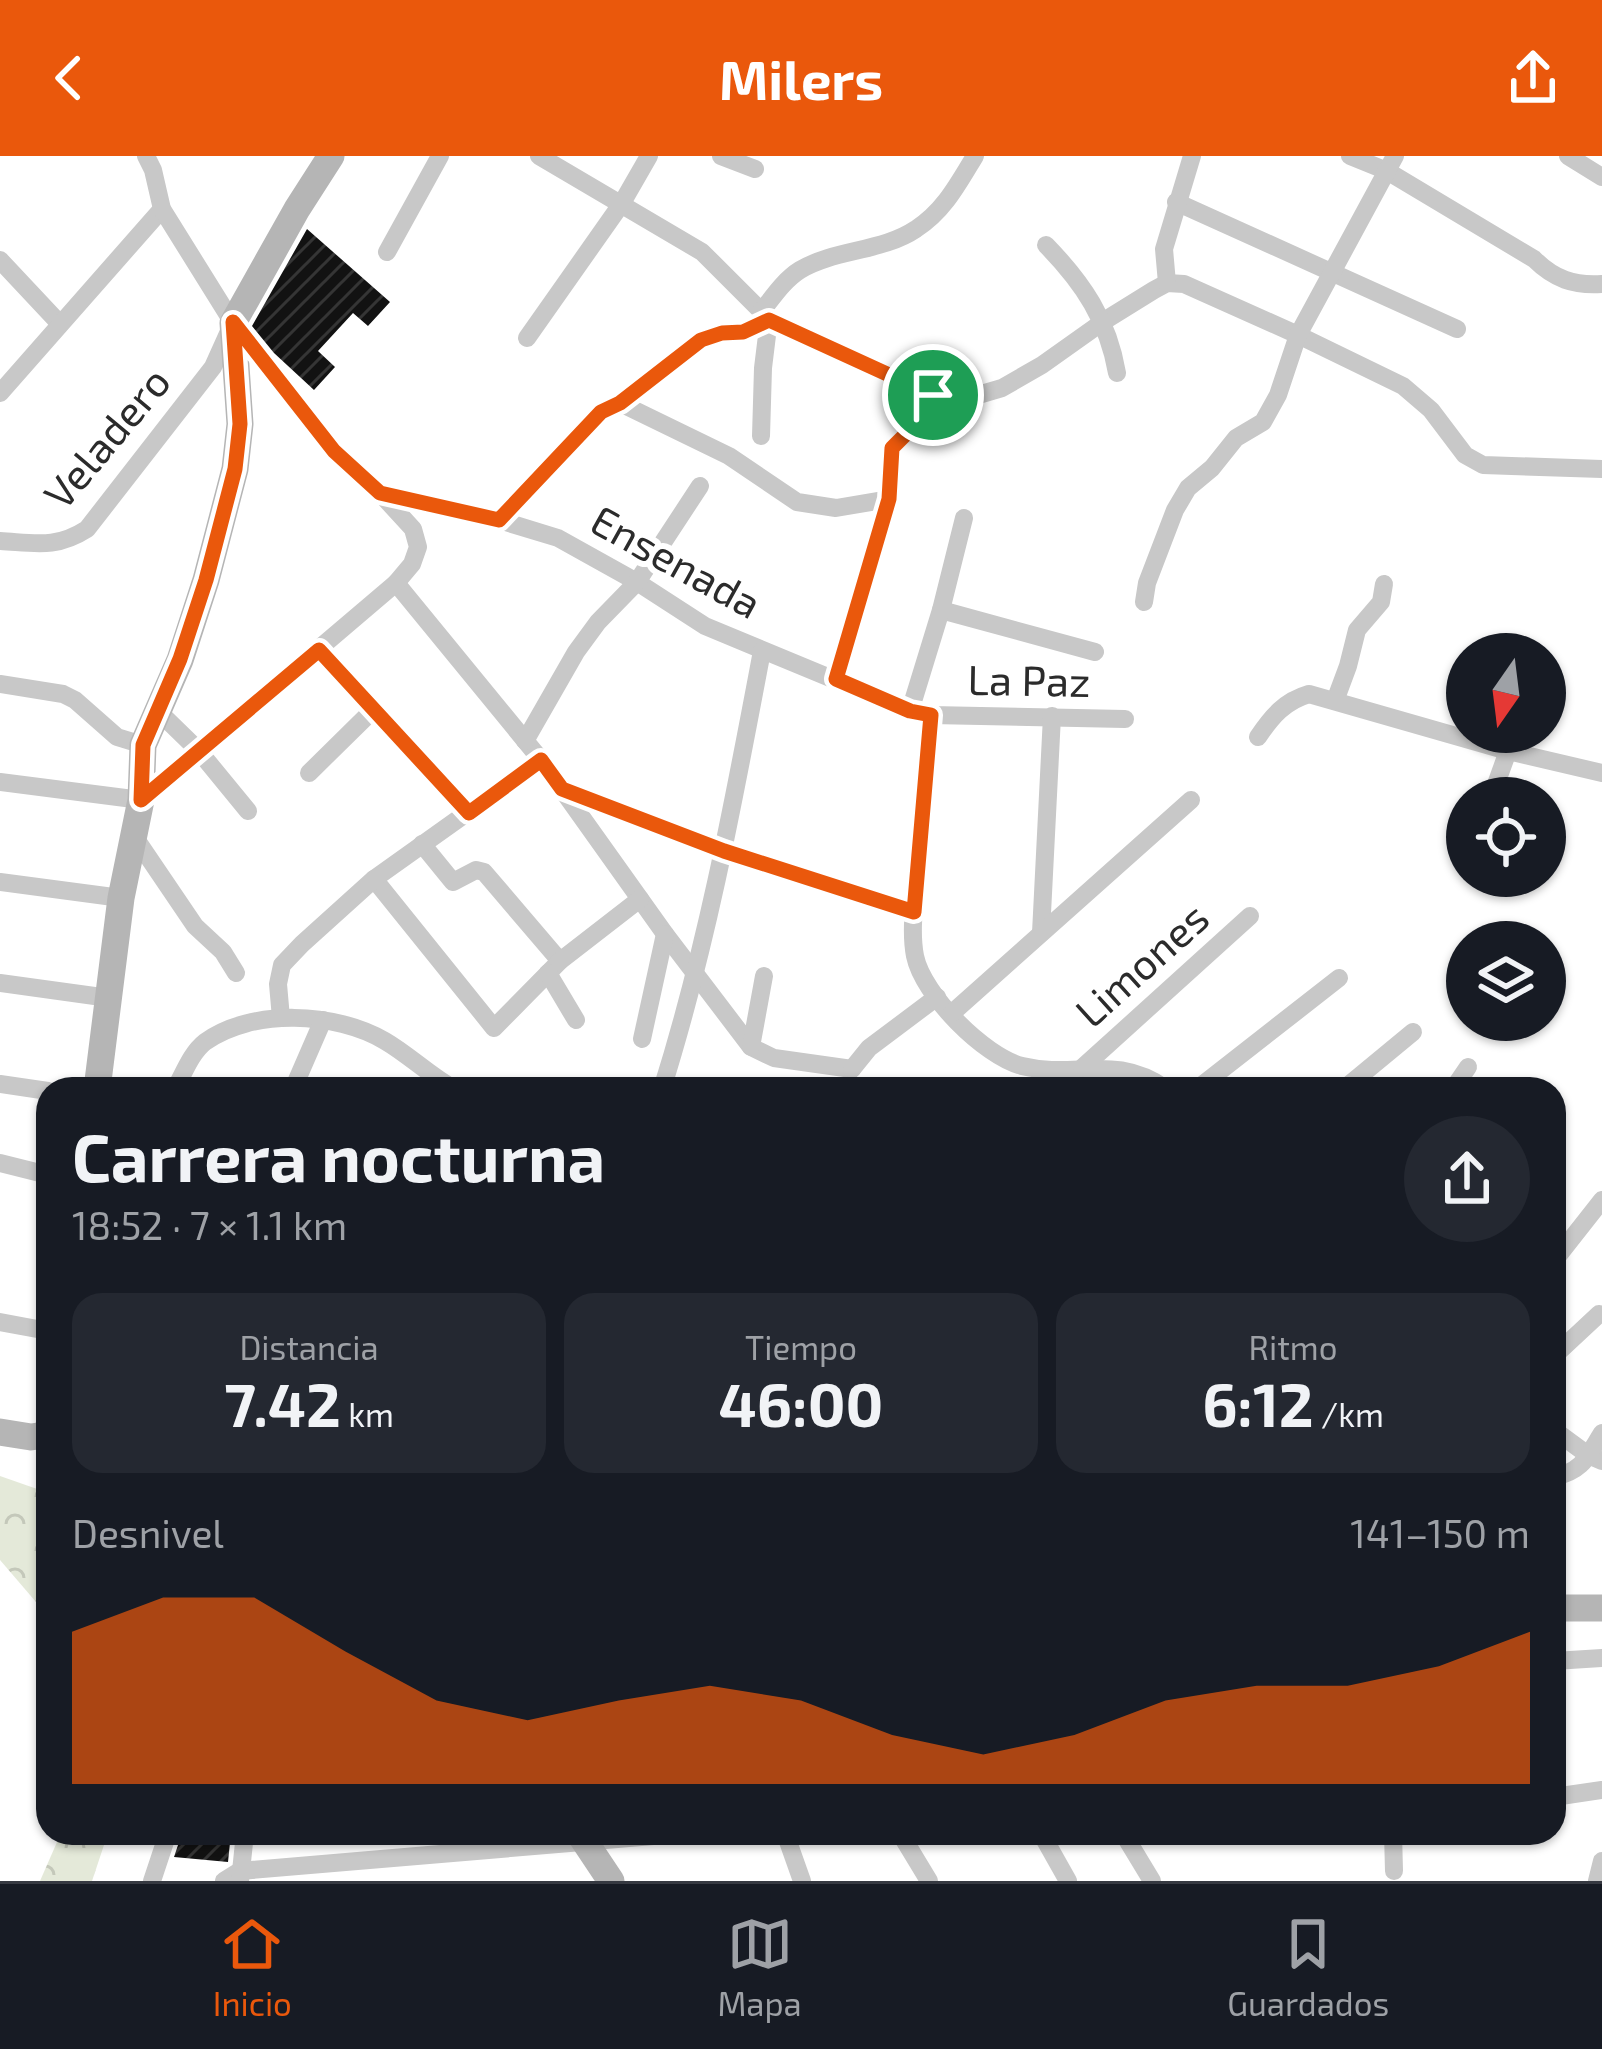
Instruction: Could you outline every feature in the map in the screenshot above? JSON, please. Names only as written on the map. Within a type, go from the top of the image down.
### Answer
[{"type":"street","points":[[0,782],[141,800],[397,583],[418,547],[413,529],[334,451],[233,322],[162,208],[146,156]]},
{"type":"street","points":[[99,1077],[121,898],[141,800],[143,745],[180,659],[235,469],[240,424],[233,322],[332,156]]},
{"type":"street","points":[[387,252],[440,156]]},
{"type":"street","points":[[527,338],[650,156]]},
{"type":"street","points":[[721,156],[754,169]]},
{"type":"street","points":[[499,520],[601,412],[620,403],[701,340],[743,332],[765,316],[784,283],[802,268],[918,228],[944,207],[975,156]]},
{"type":"street","points":[[1167,283],[1164,249],[1192,156]]},
{"type":"street","points":[[1350,156],[1391,163],[1534,259],[1547,273],[1570,283],[1602,284]]},
{"type":"street","points":[[1568,156],[1602,176]]},
{"type":"street","points":[[544,157],[702,252],[765,316],[933,395],[968,398],[1003,388],[1167,283],[1184,284],[1403,386],[1432,410],[1465,455],[1483,465],[1602,470]]},
{"type":"street","points":[[1144,602],[1147,583],[1181,499],[1236,438],[1263,422],[1279,395],[1298,334],[1391,163]]},
{"type":"street","points":[[1176,202],[1457,328]]},
{"type":"street","points":[[0,393],[162,208]]},
{"type":"street","points":[[1046,245],[1104,321],[1117,373]]},
{"type":"street","points":[[0,260],[60,324]]},
{"type":"street","points":[[761,436],[765,316]]},
{"type":"street","name":"Veladero","points":[[0,541],[49,544],[68,541],[87,529],[213,367],[233,322]]},
{"type":"street","points":[[836,679],[889,499],[892,448],[933,395]]},
{"type":"street","points":[[620,403],[729,456],[797,502],[836,508],[889,499]]},
{"type":"street","points":[[525,741],[576,652],[637,582],[700,486]]},
{"type":"street","name":"Ensenada","points":[[380,493],[558,538],[706,626],[910,711],[931,715]]},
{"type":"street","points":[[910,711],[964,518]]},
{"type":"street","points":[[397,583],[541,760],[751,1047],[774,1058],[847,1077]]},
{"type":"street","points":[[1335,701],[1357,630],[1381,602],[1384,584]]},
{"type":"street","points":[[941,610],[1095,652]]},
{"type":"street","points":[[319,650],[469,813]]},
{"type":"street","points":[[666,1077],[724,851],[762,651]]},
{"type":"street","points":[[0,684],[63,694],[117,737],[143,745]]},
{"type":"street","points":[[1258,737],[1278,710],[1309,694],[1446,733]]},
{"type":"street","points":[[309,773],[373,710]]},
{"type":"street","points":[[159,712],[248,811]]},
{"type":"street","points":[[931,715],[914,912],[914,954],[921,976],[950,1014],[992,1051],[1018,1065],[1047,1070],[1114,1067],[1144,1077]]},
{"type":"street","name":"La Paz","points":[[931,715],[1125,719]]},
{"type":"street","points":[[1041,933],[1052,716]]},
{"type":"street","points":[[1517,753],[1602,773]]},
{"type":"street","points":[[281,1018],[278,984],[282,965],[374,878],[541,760]]},
{"type":"street","points":[[562,789],[724,851],[914,912]]},
{"type":"street","points":[[950,1014],[1191,800]]},
{"type":"street","points":[[134,836],[195,926],[223,952],[236,973]]},
{"type":"street","points":[[422,844],[454,882],[476,870],[484,872],[554,967],[576,1020]]},
{"type":"street","points":[[374,878],[494,1028],[554,967],[640,898]]},
{"type":"street","points":[[0,882],[121,898]]},
{"type":"street","name":"Limones","points":[[1082,1068],[1250,916]]},
{"type":"street","points":[[642,1039],[665,934]]},
{"type":"street","points":[[751,1047],[764,976]]},
{"type":"street","points":[[1212,1077],[1340,978]]},
{"type":"street","points":[[0,983],[110,998]]},
{"type":"street","points":[[856,1077],[869,1048],[938,997]]},
{"type":"street","points":[[182,1077],[195,1051],[208,1040],[281,1018],[352,1025],[385,1040],[419,1077]]},
{"type":"street","points":[[298,1077],[323,1020]]},
{"type":"street","points":[[1359,1077],[1414,1032]]},
{"type":"street","points":[[1461,1077],[1468,1067]]},
{"type":"street","points":[[0,1084],[36,1089]]},
{"type":"street","points":[[0,1163],[36,1172]]},
{"type":"street","points":[[1566,1246],[1602,1200]]},
{"type":"street","points":[[1566,1345],[1599,1314]]},
{"type":"street","points":[[0,1322],[36,1329]]},
{"type":"street","points":[[0,1432],[36,1435]]},
{"type":"street","points":[[1566,1475],[1595,1458],[1602,1433]]},
{"type":"street","points":[[1566,1438],[1595,1458]]},
{"type":"street","points":[[1566,1608],[1602,1608]]},
{"type":"street","points":[[1566,1660],[1602,1658]]},
{"type":"street","points":[[1566,1795],[1602,1790]]},
{"type":"street","points":[[152,1881],[164,1845]]},
{"type":"street","points":[[242,1845],[235,1878],[515,1845]]},
{"type":"street","points":[[588,1845],[611,1881]]},
{"type":"street","points":[[789,1845],[802,1881]]},
{"type":"street","points":[[907,1845],[929,1881]]},
{"type":"street","points":[[1048,1845],[1068,1881]]},
{"type":"street","points":[[1131,1845],[1153,1881]]},
{"type":"street","points":[[1393,1845],[1394,1871]]},
{"type":"street","points":[[1597,1881],[1602,1861]]},
{"type":"green space","points":[[0,1476],[36,1489],[36,1602],[0,1560]]},
{"type":"green space","points":[[56,1845],[104,1845],[92,1881],[40,1881]]},
{"type":"building","points":[[307,229],[390,302],[368,326],[353,313],[318,351],[335,367],[314,390],[252,326]]},
{"type":"building","points":[[178,1845],[230,1845],[228,1862],[174,1857]]},
{"type":"route","points":[[769,320],[933,395],[892,448],[889,499],[836,679],[910,711],[931,715],[914,912],[724,851],[562,789],[541,760],[469,813],[319,650],[141,800],[143,745],[180,659],[235,469],[240,424],[233,322],[334,451],[380,493],[499,520],[601,412],[620,403],[701,340],[722,333],[743,332],[769,320]]}]
